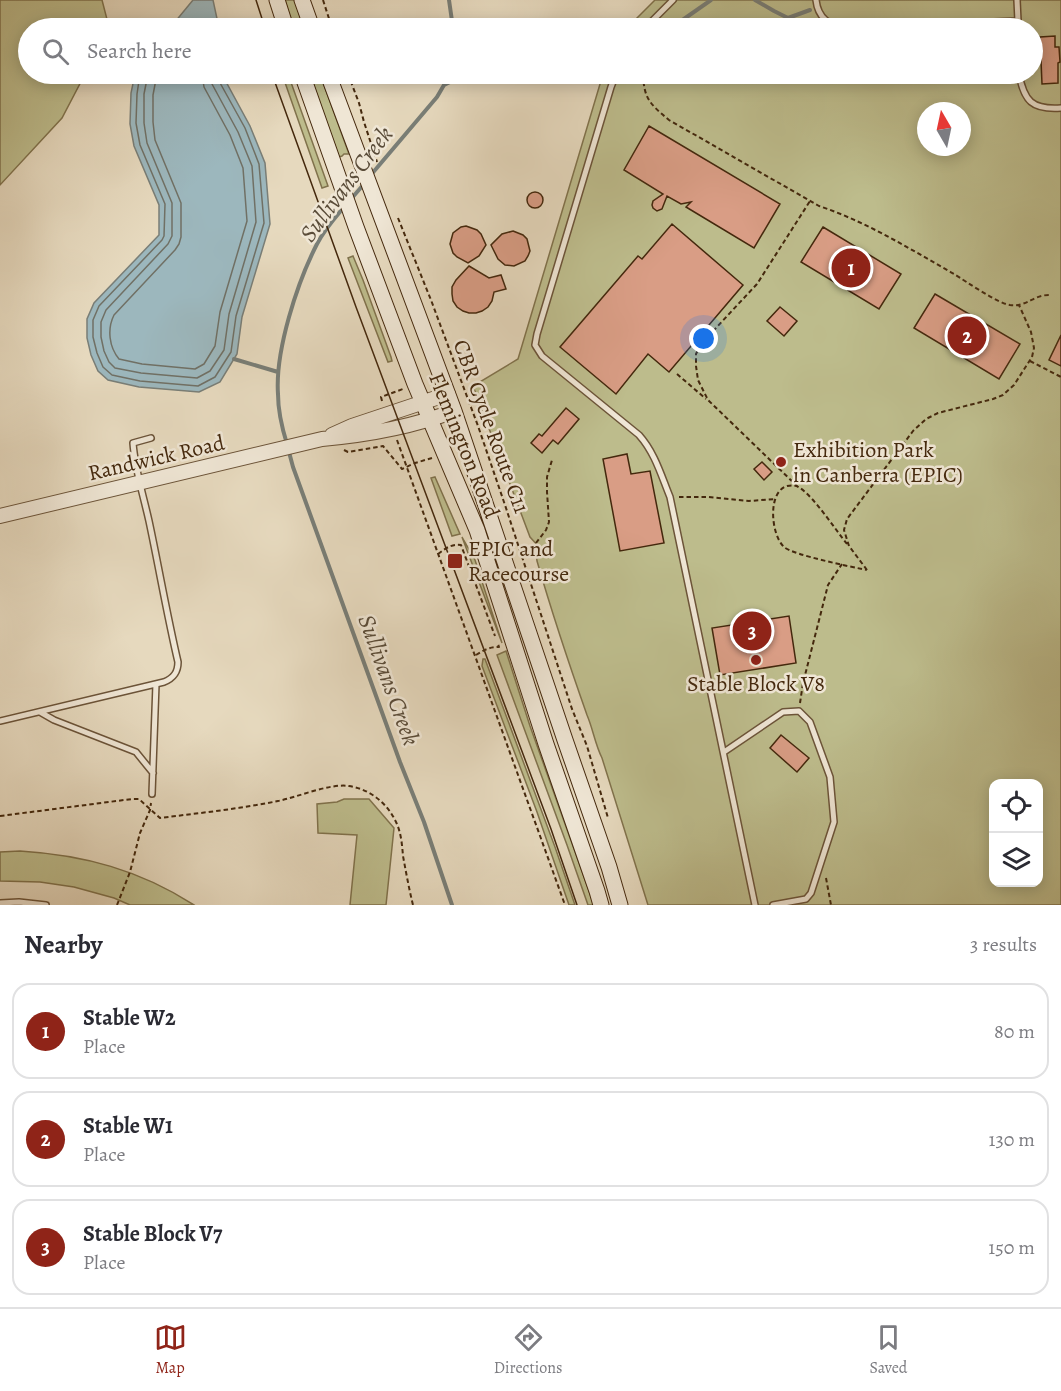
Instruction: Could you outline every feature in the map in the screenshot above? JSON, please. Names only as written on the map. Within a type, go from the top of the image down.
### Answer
[{"type":"main road","points":[[277,0],[283,18]]},
{"type":"main road","points":[[302,0],[308,18]]},
{"type":"main road","name":"Flemington Road","points":[[305,84],[415,384],[477,530],[601,905]]},
{"type":"main road","name":"Flemington Road","points":[[332,84],[454,411],[620,905]]},
{"type":"main road","points":[[546,744],[565,740]]},
{"type":"street","name":"Randwick Road","points":[[0,516],[322,439],[352,426],[448,394]]},
{"type":"street","name":"Randwick Road","points":[[322,439],[355,436],[393,428],[430,420],[454,411]]},
{"type":"lane","points":[[655,18],[673,0]]},
{"type":"lane","points":[[816,0],[823,18]]},
{"type":"lane","points":[[1017,0],[1018,18]]},
{"type":"lane","points":[[612,84],[535,345],[542,356],[639,435],[655,458],[670,497],[755,905]]},
{"type":"lane","points":[[1021,84],[1028,99],[1039,106],[1051,109],[1061,108]]},
{"type":"lane","points":[[0,721],[164,682],[172,678],[177,671],[178,662],[136,469],[133,443],[151,438]]},
{"type":"lane","points":[[152,794],[156,684]]},
{"type":"lane","points":[[40,711],[54,720],[136,752],[153,773]]},
{"type":"lane","points":[[724,752],[783,712],[799,711],[810,722],[830,777],[834,822],[811,893],[806,898],[773,905]]},
{"type":"lane","points":[[0,903],[19,902],[46,905]]},
{"type":"path","points":[[323,0],[329,18]]},
{"type":"path","points":[[352,84],[369,140]]},
{"type":"path","points":[[644,84],[650,105],[669,120],[819,206],[843,214],[888,236],[986,294],[1007,304],[1019,305],[1040,295],[1049,295]]},
{"type":"path","points":[[708,400],[696,372],[696,354],[701,344],[757,284],[810,201]]},
{"type":"path","name":"CBR Cycle Route C11","points":[[395,211],[478,426],[572,709],[587,746],[608,817]]},
{"type":"path","points":[[849,546],[844,530],[847,519],[926,418],[993,399],[1003,395],[1014,385],[1030,361],[1034,348],[1031,332],[1019,305]]},
{"type":"path","points":[[1030,361],[1061,377]]},
{"type":"path","points":[[677,374],[708,400],[809,496],[867,570],[785,548],[776,533],[773,513],[775,499],[783,487],[791,485],[798,487]]},
{"type":"path","points":[[387,415],[381,397],[415,384]]},
{"type":"path","points":[[393,428],[565,905]]},
{"type":"path","points":[[536,543],[546,531],[549,522],[547,477],[552,460]]},
{"type":"path","points":[[670,497],[708,497],[749,501],[775,499]]},
{"type":"path","points":[[438,554],[453,544],[461,545],[499,647],[484,649],[475,656]]},
{"type":"path","points":[[799,711],[803,683],[828,585],[842,564]]},
{"type":"path","points":[[0,816],[139,799],[160,818],[279,800],[347,785],[365,789],[377,797],[394,818],[399,829],[413,905]]},
{"type":"path","points":[[117,905],[150,810],[152,794]]},
{"type":"path","points":[[822,860],[831,905]]},
{"type":"shaded area","points":[[0,0],[102,0],[106,18],[18,18],[18,84],[80,84],[62,118],[0,185]]},
{"type":"shaded area","points":[[285,0],[295,0],[301,18],[290,18]]},
{"type":"shaded area","name":"Exhibition Park in Canberra (EPIC)","points":[[655,0],[1061,0],[1061,905],[648,905],[537,561],[536,552],[540,548],[530,537],[473,386],[518,359],[600,84],[1043,84],[1043,18],[637,18]]},
{"type":"shaded area","points":[[286,84],[292,84],[328,186],[322,188]]},
{"type":"shaded area","points":[[313,84],[324,84],[349,154],[339,157]]},
{"type":"shaded area","points":[[353,256],[392,361],[388,362],[348,258]]},
{"type":"shaded area","points":[[435,477],[460,534],[452,536],[431,478]]},
{"type":"shaded area","points":[[462,537],[475,560],[502,643]]},
{"type":"shaded area","points":[[506,651],[530,726],[594,905],[588,905],[497,655]]},
{"type":"shaded area","points":[[483,659],[485,659],[575,905],[569,905],[482,666]]},
{"type":"shaded area","points":[[344,799],[369,799],[394,828],[386,905],[350,905],[357,835],[318,833],[317,804]]},
{"type":"shaded area","points":[[20,851],[67,856],[111,866],[153,882],[194,905],[130,905],[74,887],[40,882],[0,881],[0,852]]},
{"type":"water","points":[[193,0],[213,0],[217,18],[178,18]]},
{"type":"water","points":[[133,84],[227,84],[250,126],[265,163],[270,224],[242,317],[237,354],[220,382],[199,392],[139,387],[108,380],[98,371],[87,338],[87,319],[94,303],[159,235],[159,205],[134,146],[130,124]]},
{"type":"building","points":[[1055,36],[1055,47],[1059,47],[1058,83],[1043,84],[1043,37]]},
{"type":"building","points":[[649,126],[780,204],[754,248],[686,207],[691,202],[681,204],[667,196],[662,209],[657,211],[653,208],[653,201],[663,194],[624,170]]},
{"type":"building","points":[[535,192],[541,194],[543,200],[541,206],[535,208],[529,206],[527,200],[529,194]]},
{"type":"building","points":[[672,224],[743,285],[669,372],[648,354],[616,394],[560,347],[638,256],[642,259]]},
{"type":"building","points":[[466,226],[477,230],[486,245],[479,256],[468,263],[453,253],[450,244],[453,233]]},
{"type":"building","points":[[823,227],[901,274],[879,309],[801,262]]},
{"type":"building","points":[[513,231],[527,239],[530,251],[525,261],[514,266],[505,265],[498,259],[491,245],[502,234]]},
{"type":"building","points":[[469,266],[489,278],[501,275],[506,289],[494,292],[488,307],[476,313],[463,311],[453,301],[452,287]]},
{"type":"building","points":[[935,294],[1020,344],[999,379],[914,328]]},
{"type":"building","points":[[780,307],[797,321],[784,336],[767,321]]},
{"type":"building","points":[[1061,335],[1061,366],[1049,360]]},
{"type":"building","points":[[566,408],[579,419],[558,444],[553,440],[542,453],[531,443],[539,434],[542,436]]},
{"type":"building","points":[[627,454],[631,474],[650,471],[664,543],[620,551],[603,459]]},
{"type":"building","points":[[762,462],[772,472],[764,480],[754,469]]},
{"type":"building","points":[[789,616],[796,663],[720,675],[712,628]]},
{"type":"building","points":[[781,735],[809,758],[797,772],[770,748]]},
{"type":"waterway","name":"Sullivans Creek","points":[[449,0],[452,18]]},
{"type":"waterway","points":[[685,18],[711,0]]},
{"type":"waterway","points":[[755,0],[788,18],[810,10]]},
{"type":"waterway","name":"Sullivans Creek","points":[[370,176],[437,97],[444,84]]},
{"type":"waterway","name":"Sullivans Creek","points":[[351,199],[364,184]]},
{"type":"waterway","name":"Sullivans Creek","points":[[287,444],[278,400],[278,377],[284,338],[295,297],[309,260],[323,234],[344,207]]},
{"type":"waterway","points":[[234,359],[278,372]]},
{"type":"waterway","name":"Sullivans Creek","points":[[289,452],[452,905]]},
{"type":"tram line","points":[[256,0],[262,18]]},
{"type":"tram line","points":[[276,84],[577,905]]},
{"type":"place","name":"Stable W2","points":[[851,268]]},
{"type":"place","name":"Stable W1","points":[[967,336]]},
{"type":"place","name":"Exhibition Park in Canberra (EPIC)","points":[[781,462]]},
{"type":"place","name":"EPIC and Racecourse","points":[[455,561]]},
{"type":"place","name":"Stable Block V7","points":[[752,631]]},
{"type":"place","name":"Stable Block V8","points":[[756,660]]}]
